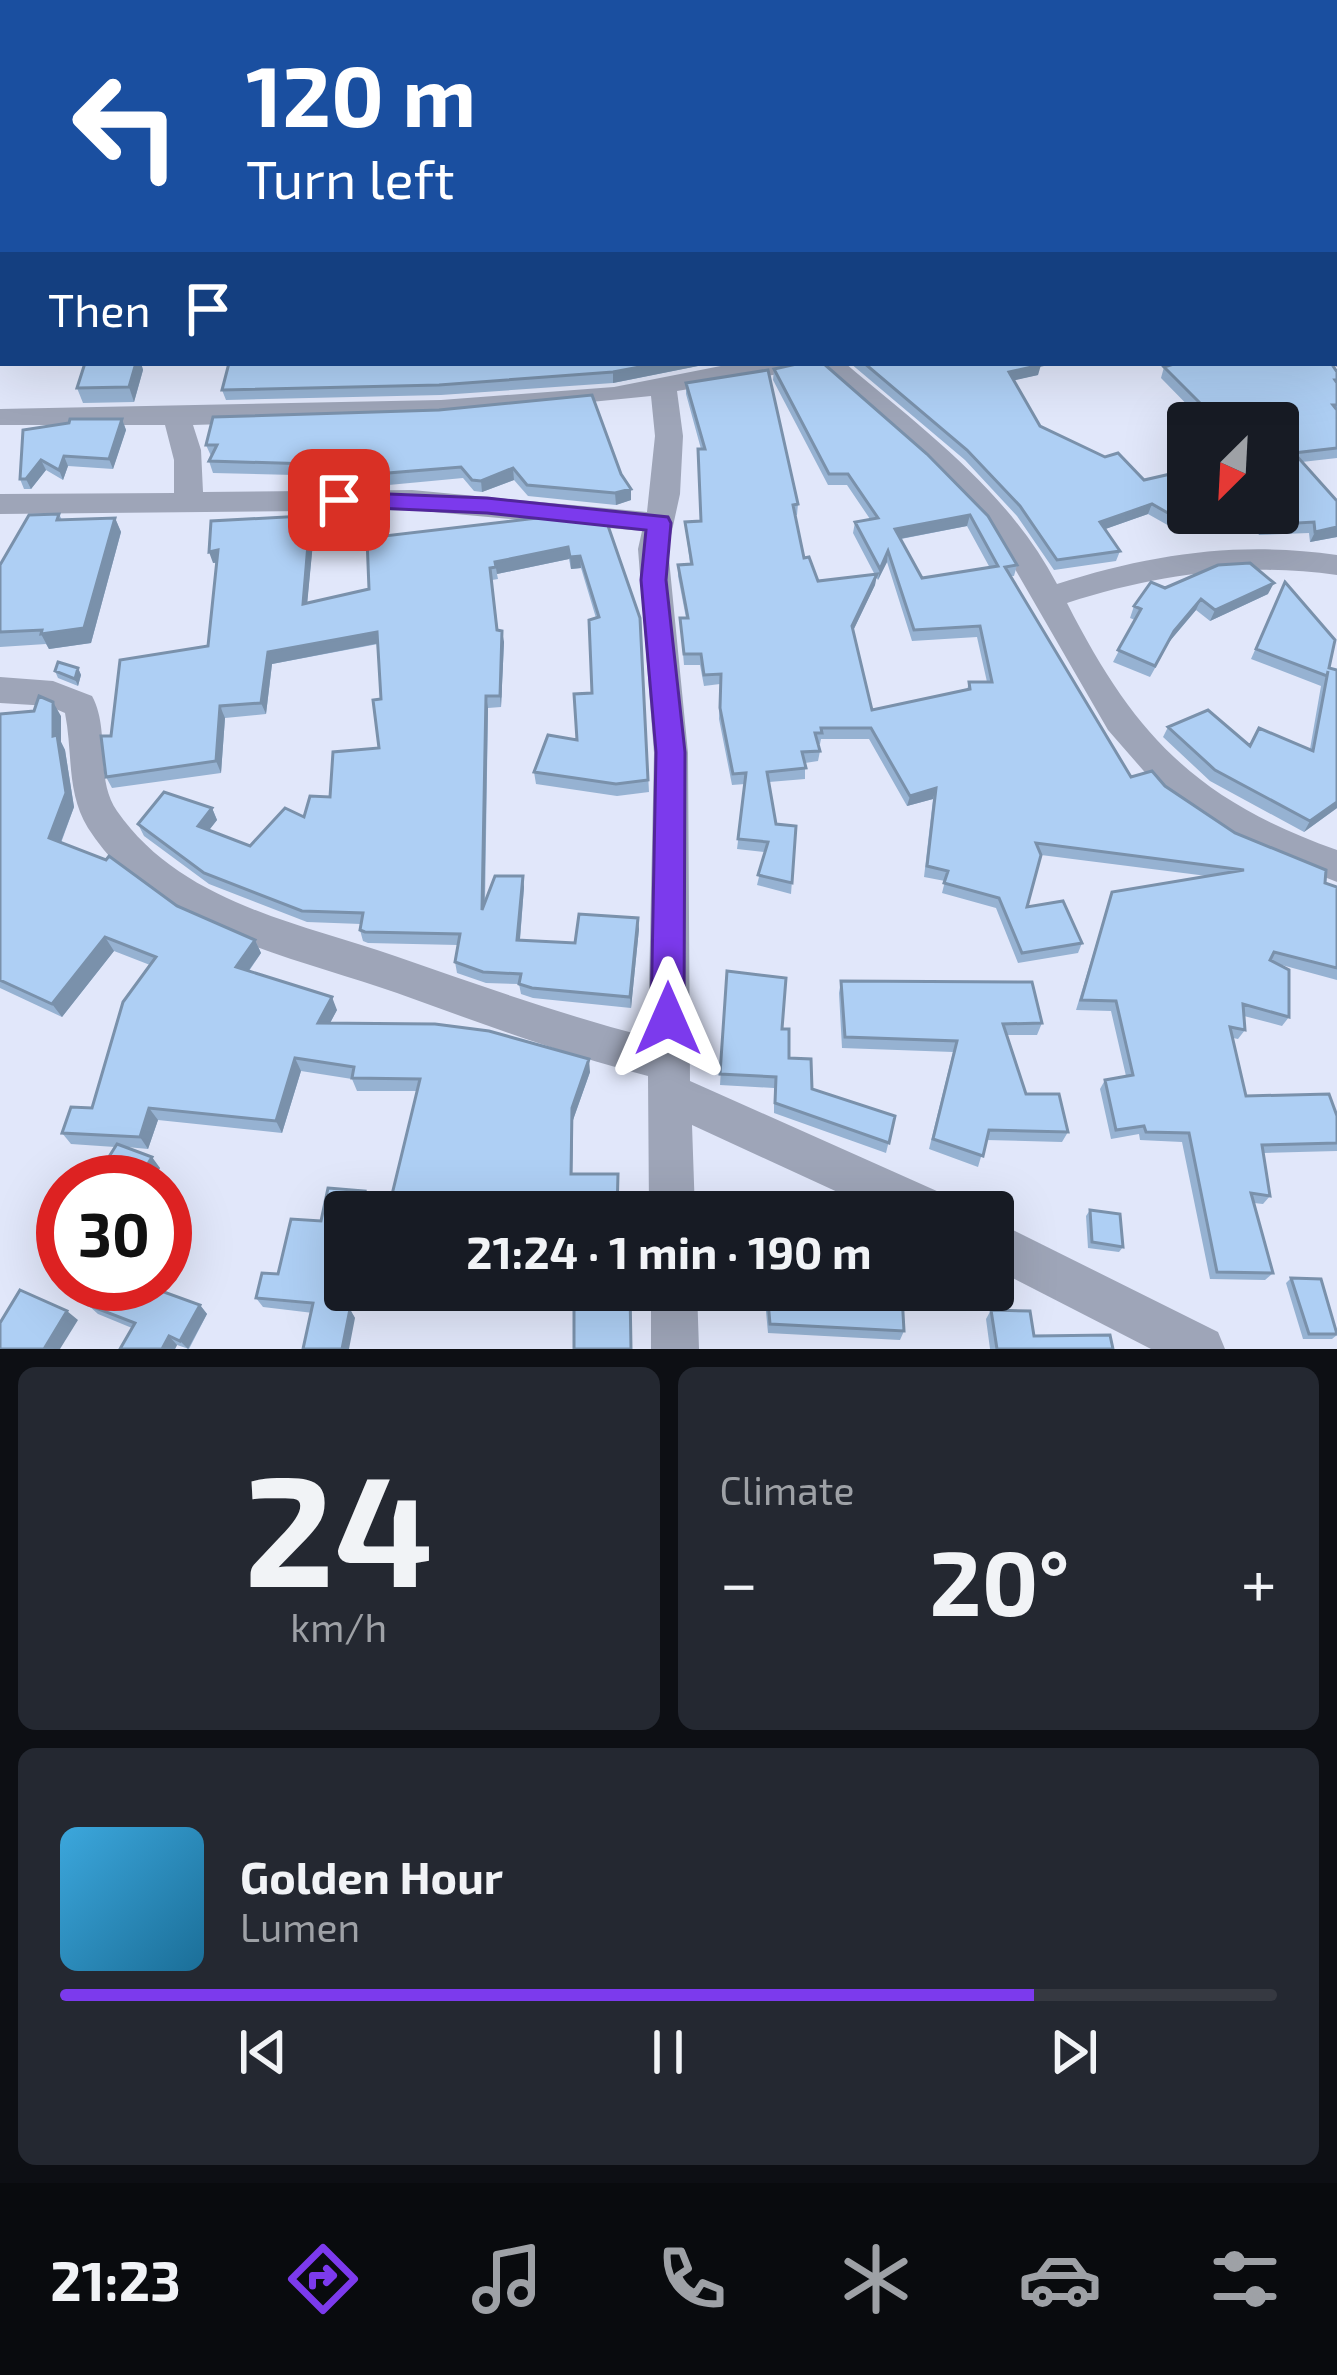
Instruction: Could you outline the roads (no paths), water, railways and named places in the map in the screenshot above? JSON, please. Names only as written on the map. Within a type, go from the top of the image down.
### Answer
[{"type":"street","points":[[0,417],[176,418],[480,406],[590,398],[780,366]]},
{"type":"street","points":[[833,366],[941,457],[1002,519],[1131,741],[1175,788],[1237,827],[1337,866]]},
{"type":"street","points":[[664,387],[669,436],[667,494],[653,580],[671,752],[672,1191]]},
{"type":"street","points":[[176,418],[186,437],[188,502]]},
{"type":"street","points":[[0,504],[412,500],[659,523]]},
{"type":"street","points":[[1048,598],[1133,570],[1207,555],[1282,556],[1337,565]]},
{"type":"street","points":[[0,690],[53,694],[80,705],[87,727],[87,776],[98,815],[190,898],[267,935],[593,1044],[891,1191]]},
{"type":"street","points":[[1014,1254],[1201,1349]]},
{"type":"street","points":[[675,1311],[676,1349]]}]
